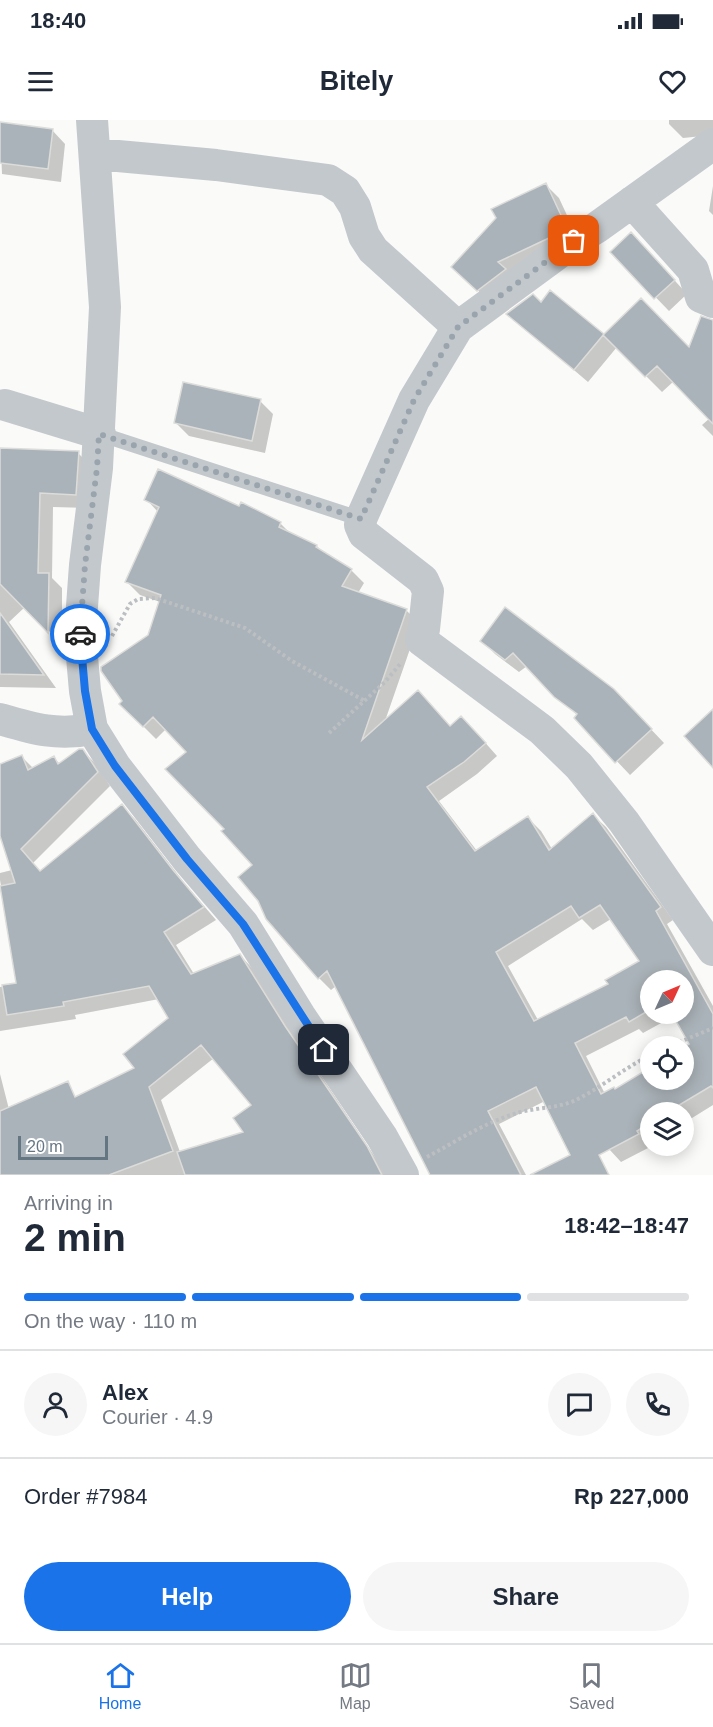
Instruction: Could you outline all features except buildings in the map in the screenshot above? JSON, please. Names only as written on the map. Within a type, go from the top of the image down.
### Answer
[{"type":"street","points":[[92,120],[105,307],[97,468],[85,565],[80,634],[85,691],[92,729],[115,766],[243,924],[300,1016],[382,1137],[402,1173]]},
{"type":"street","points":[[713,144],[574,241],[458,327],[414,400],[360,525],[364,534],[423,580],[428,591],[421,640],[542,730],[579,765],[624,822],[713,950]]},
{"type":"street","points":[[96,154],[216,165],[328,180],[345,191],[355,207],[364,236],[373,250],[458,327]]},
{"type":"street","points":[[632,202],[693,270],[701,297],[713,302]]},
{"type":"street","points":[[5,405],[99,434]]},
{"type":"street","points":[[0,719],[40,730],[71,733],[92,729]]},
{"type":"lane","points":[[99,434],[361,519]]},
{"type":"path","points":[[82,656],[94,652],[111,638],[130,604],[138,599],[155,598],[245,628],[292,661],[365,701]]},
{"type":"path","points":[[329,733],[385,682],[421,640]]},
{"type":"path","points":[[694,1036],[713,1028]]},
{"type":"path","points":[[402,1173],[511,1114],[530,1109],[554,1107],[575,1100],[640,1060]]},
{"type":"way so far","points":[[80,634],[99,434],[297,496],[361,519],[414,400],[458,327],[574,241]]},
{"type":"route","points":[[80,634],[85,691],[92,729],[115,766],[187,859],[243,924],[300,1016],[324,1050]]}]
